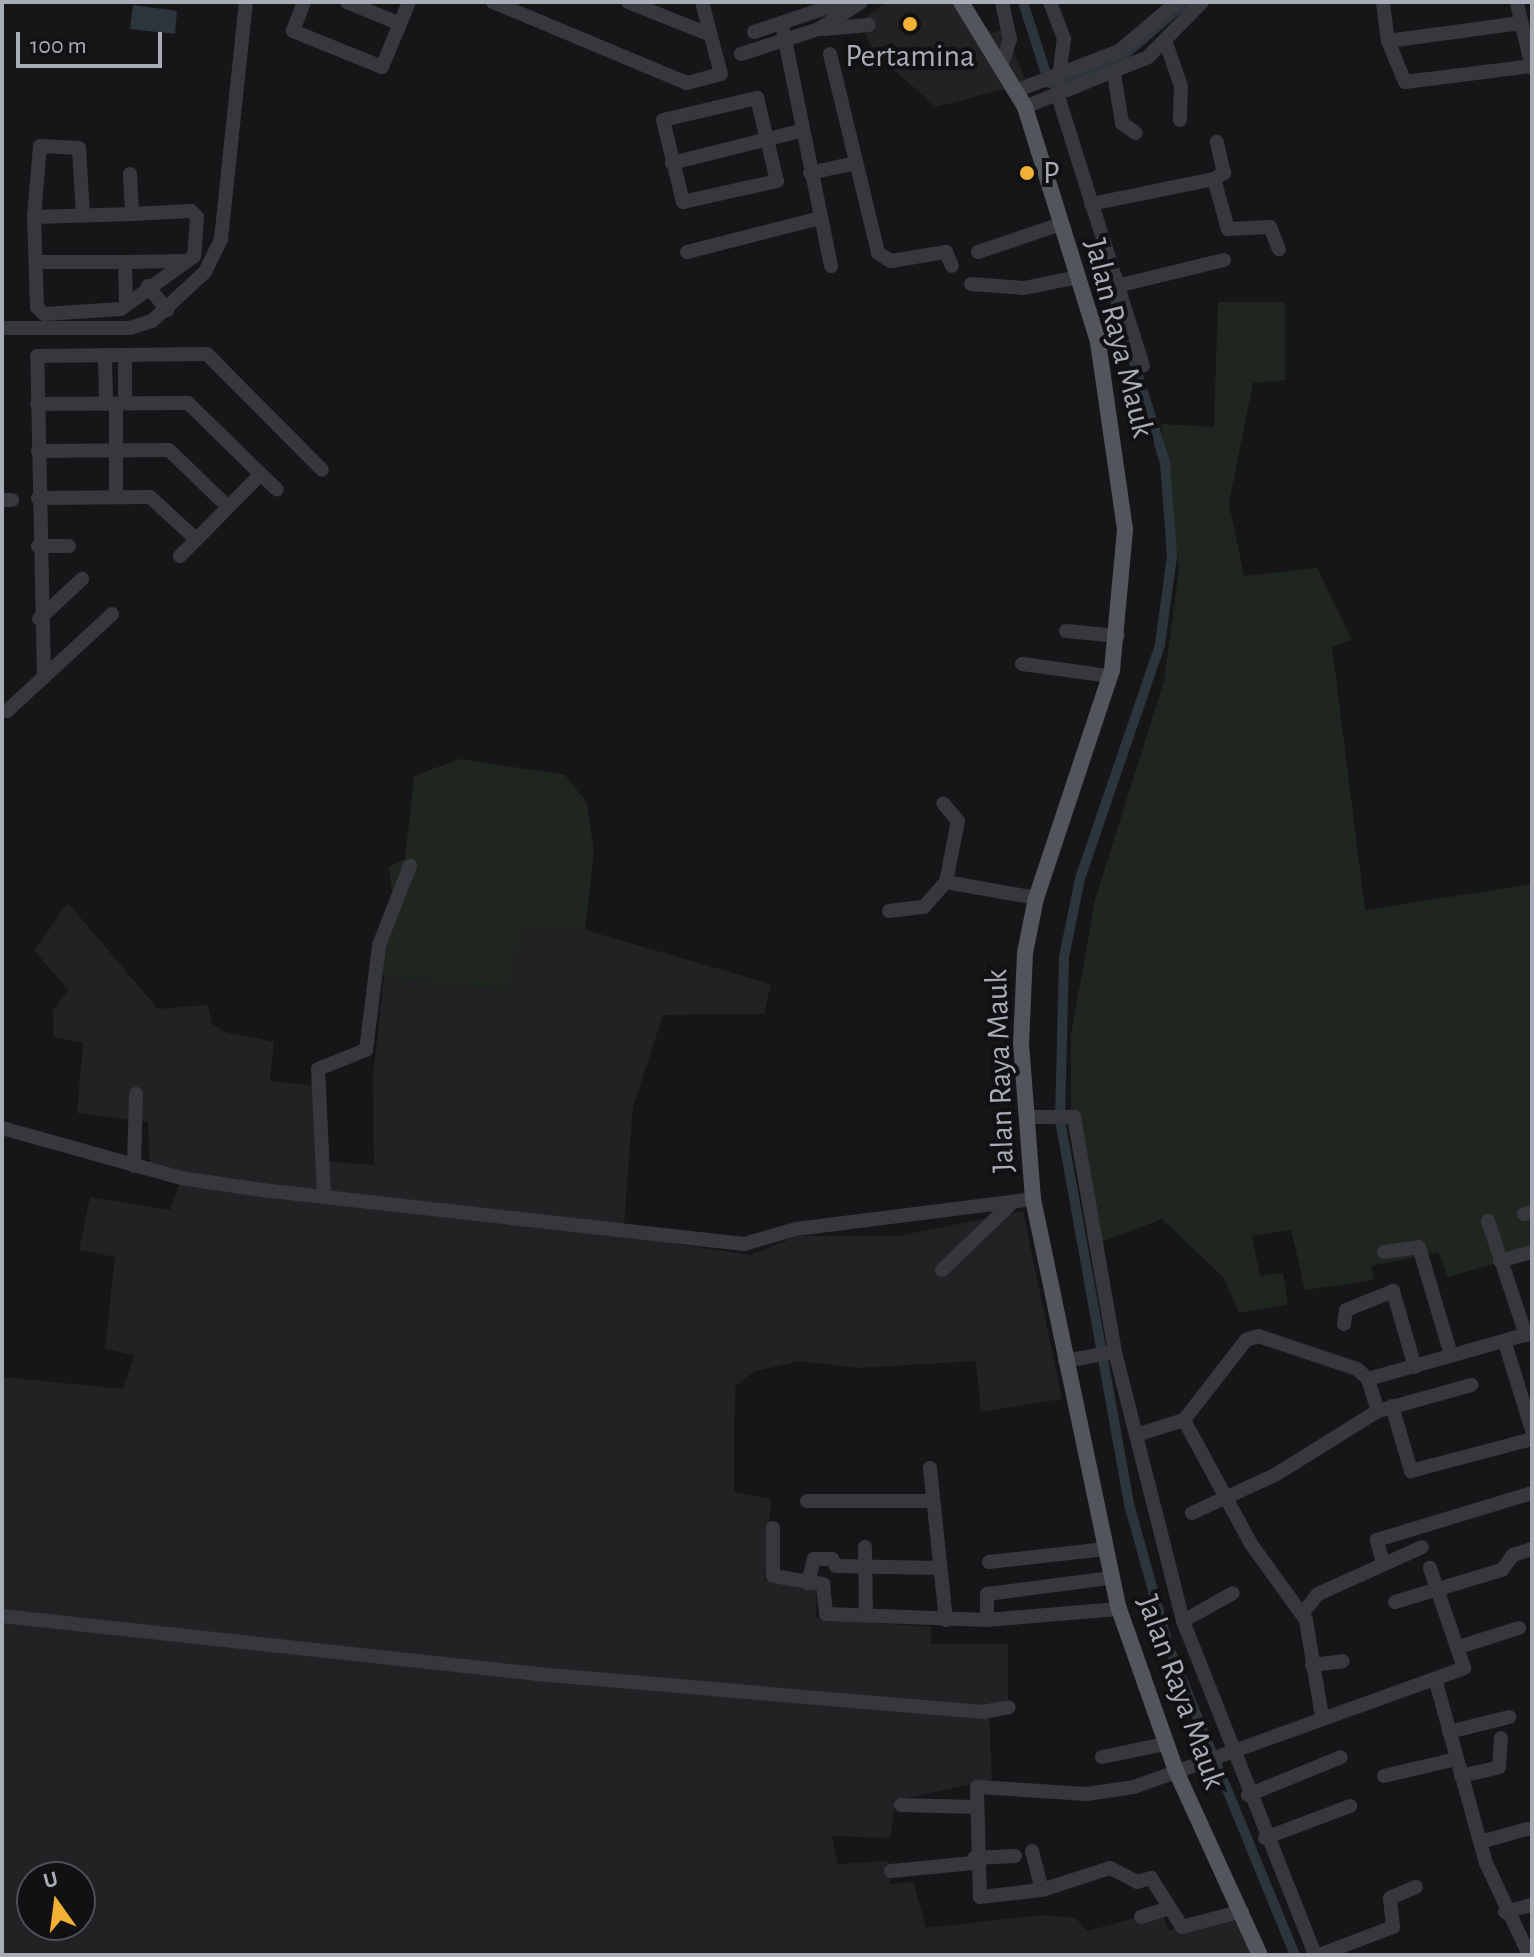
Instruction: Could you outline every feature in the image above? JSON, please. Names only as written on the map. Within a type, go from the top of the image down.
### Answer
[{"type":"main road","name":"Jalan Raya Mauk","points":[[961,2],[1023,88],[1078,277],[1121,466],[1118,636],[1110,676],[1036,898],[1023,978],[1033,1199],[1070,1360],[1119,1609],[1165,1744],[1180,1769],[1260,1955]]},
{"type":"street","points":[[2,328],[116,329],[167,310],[205,272],[221,239],[246,2]]},
{"type":"street","points":[[304,2],[293,31],[382,67],[409,2]]},
{"type":"street","points":[[347,2],[400,24]]},
{"type":"street","points":[[493,2],[512,5],[687,83],[720,77],[702,2]]},
{"type":"street","points":[[628,2],[711,35]]},
{"type":"street","points":[[754,32],[861,2]]},
{"type":"street","points":[[1002,2],[1010,39],[1003,61]]},
{"type":"street","points":[[1050,2],[1064,38],[1056,87],[1143,366]]},
{"type":"street","points":[[1028,105],[1119,51],[1177,2]]},
{"type":"street","points":[[1023,88],[1056,87],[1114,74],[1166,43],[1202,2]]},
{"type":"street","points":[[1383,2],[1388,41],[1397,69],[1412,85],[1532,67],[1517,3]]},
{"type":"street","points":[[819,29],[838,9]]},
{"type":"street","points":[[749,15],[759,49]]},
{"type":"street","points":[[1388,41],[1521,23]]},
{"type":"street","points":[[782,25],[800,131],[831,266]]},
{"type":"street","points":[[741,54],[819,29],[869,25]]},
{"type":"street","points":[[1166,43],[1181,86],[1180,120]]},
{"type":"street","points":[[830,54],[881,258],[946,252],[952,266]]},
{"type":"street","points":[[1114,74],[1122,123],[1136,133]]},
{"type":"street","points":[[753,96],[768,139],[778,177],[773,183],[687,203],[672,163],[666,117],[753,96]]},
{"type":"street","points":[[672,163],[800,131]]},
{"type":"street","points":[[1091,204],[1214,179],[1224,173],[1217,142]]},
{"type":"street","points":[[34,217],[194,214],[194,256],[181,261],[110,313],[44,314],[36,262],[34,217],[40,146],[79,148],[83,215]]},
{"type":"street","points":[[810,173],[855,163]]},
{"type":"street","points":[[130,174],[132,214]]},
{"type":"street","points":[[1214,179],[1228,229],[1270,227],[1279,249]]},
{"type":"street","points":[[687,252],[820,218]]},
{"type":"street","points":[[978,252],[1061,224]]},
{"type":"street","points":[[1117,286],[1224,260]]},
{"type":"street","points":[[36,262],[181,261]]},
{"type":"street","points":[[125,262],[126,303]]},
{"type":"street","points":[[971,284],[1024,288],[1078,277]]},
{"type":"street","points":[[148,286],[167,310]]},
{"type":"street","points":[[116,329],[116,497]]},
{"type":"street","points":[[44,677],[39,619],[37,356],[207,354],[322,470]]},
{"type":"street","points":[[37,404],[188,403],[277,490]]},
{"type":"street","points":[[38,451],[169,450],[228,507]]},
{"type":"street","points":[[38,498],[150,497],[188,548],[261,474]]},
{"type":"street","points":[[38,546],[69,546]]},
{"type":"street","points":[[39,619],[82,579]]},
{"type":"street","points":[[7,711],[112,614]]},
{"type":"street","points":[[1066,631],[1118,636]]},
{"type":"street","points":[[1022,664],[1110,676]]},
{"type":"street","points":[[889,911],[924,907],[946,882],[958,821],[943,803]]},
{"type":"street","points":[[324,1196],[318,1069],[366,1050],[379,945],[410,866]]},
{"type":"street","points":[[946,882],[1036,898]]},
{"type":"street","points":[[134,1166],[136,1094]]},
{"type":"street","points":[[1030,1117],[1065,1113],[1074,1117],[1111,1352],[1136,1435],[1183,1621],[1226,1751],[1317,1955],[1393,1927],[1390,1898],[1416,1887]]},
{"type":"street","points":[[2,1128],[134,1166],[324,1196],[755,1244],[796,1229],[1033,1199]]},
{"type":"street","points":[[942,1270],[1013,1202]]},
{"type":"street","points":[[1368,1379],[1529,1334],[1488,1221]]},
{"type":"street","points":[[1384,1252],[1419,1247],[1451,1355]]},
{"type":"street","points":[[1500,1261],[1532,1252]]},
{"type":"street","points":[[1344,1324],[1346,1310],[1393,1291],[1415,1367]]},
{"type":"street","points":[[1136,1435],[1184,1420],[1251,1337],[1293,1343],[1368,1379],[1385,1409],[1411,1471],[1532,1439]]},
{"type":"street","points":[[1505,1343],[1532,1430]]},
{"type":"street","points":[[1070,1360],[1111,1352]]},
{"type":"street","points":[[1192,1513],[1385,1409],[1471,1385]]},
{"type":"street","points":[[1184,1420],[1223,1498],[1303,1613],[1322,1717]]},
{"type":"street","points":[[930,1468],[946,1620]]},
{"type":"street","points":[[1383,1563],[1377,1540],[1532,1493]]},
{"type":"street","points":[[807,1501],[933,1501]]},
{"type":"street","points":[[773,1528],[773,1576],[823,1584],[826,1614],[987,1620],[1119,1609]]},
{"type":"street","points":[[865,1547],[866,1615]]},
{"type":"street","points":[[1303,1613],[1318,1594],[1422,1547]]},
{"type":"street","points":[[989,1562],[1105,1549]]},
{"type":"street","points":[[1395,1602],[1502,1570],[1513,1555],[1532,1549]]},
{"type":"street","points":[[808,1583],[812,1559],[866,1567],[940,1568]]},
{"type":"street","points":[[1242,1911],[1185,1928],[1151,1878],[1137,1882],[1110,1868],[1042,1890],[982,1898],[974,1860],[975,1807],[981,1785],[1087,1794],[1180,1769],[1322,1717],[1436,1682],[1464,1668],[1430,1568]]},
{"type":"street","points":[[987,1620],[987,1594],[1111,1578]]},
{"type":"street","points":[[1183,1621],[1233,1593]]},
{"type":"street","points":[[2,1616],[538,1674],[982,1712],[1009,1707]]},
{"type":"street","points":[[1459,1647],[1519,1628]]},
{"type":"street","points":[[1312,1665],[1343,1661]]},
{"type":"street","points":[[1436,1682],[1480,1842],[1505,1912],[1529,1955]]},
{"type":"street","points":[[1449,1732],[1509,1717]]},
{"type":"street","points":[[1461,1776],[1499,1767],[1501,1738]]},
{"type":"street","points":[[1102,1757],[1165,1744]]},
{"type":"street","points":[[1248,1795],[1341,1757]]},
{"type":"street","points":[[1384,1776],[1456,1759]]},
{"type":"street","points":[[901,1805],[975,1807]]},
{"type":"street","points":[[1265,1838],[1350,1806]]},
{"type":"street","points":[[1480,1842],[1527,1829]]},
{"type":"street","points":[[1032,1851],[1042,1890]]},
{"type":"street","points":[[891,1871],[1015,1856]]},
{"type":"street","points":[[1505,1912],[1532,1905]]},
{"type":"street","points":[[1141,1917],[1169,1908]]},
{"type":"shaded area","points":[[886,2],[963,2],[992,33],[1004,29],[1027,83],[936,107],[874,52],[860,22]]},
{"type":"shaded area","points":[[133,5],[177,11],[175,34],[130,29]]},
{"type":"shaded area","points":[[1218,302],[1285,302],[1285,380],[1253,383],[1229,503],[1244,576],[1317,568],[1352,640],[1332,646],[1365,910],[1532,884],[1532,1253],[1448,1277],[1438,1252],[1371,1266],[1374,1280],[1305,1290],[1291,1230],[1252,1236],[1260,1276],[1283,1273],[1288,1304],[1239,1313],[1224,1278],[1162,1219],[1089,1247],[1071,1115],[1071,1035],[1095,900],[1164,681],[1179,570],[1161,424],[1214,427]]},
{"type":"shaded area","points":[[460,759],[565,775],[587,803],[594,852],[585,930],[522,927],[507,991],[384,977],[371,950],[394,908],[389,867],[405,859],[414,776]]},
{"type":"shaded area","points":[[68,903],[158,1009],[208,1005],[212,1024],[225,1032],[274,1042],[270,1081],[317,1086],[322,1161],[374,1165],[373,1076],[384,977],[506,991],[522,927],[585,930],[771,984],[764,1014],[663,1015],[633,1107],[623,1236],[750,1255],[798,1236],[898,1236],[1023,1211],[1062,1399],[981,1412],[976,1361],[858,1368],[799,1361],[753,1372],[735,1387],[734,1492],[771,1499],[765,1581],[817,1586],[816,1618],[931,1627],[931,1644],[1008,1644],[1008,1704],[989,1705],[992,1780],[896,1800],[890,1838],[832,1836],[838,1864],[888,1861],[890,1884],[913,1882],[926,1928],[1042,1915],[1076,1918],[1087,1931],[1162,1911],[1168,1931],[1237,1912],[1252,1955],[2,1955],[2,1377],[123,1389],[134,1355],[105,1349],[115,1257],[79,1250],[90,1197],[170,1210],[182,1177],[150,1168],[148,1122],[77,1113],[83,1043],[54,1037],[53,1009],[69,991],[34,950]]},
{"type":"waterway","points":[[1023,2],[1049,83]]},
{"type":"waterway","points":[[1066,78],[1116,62],[1186,2]]},
{"type":"waterway","points":[[1102,259],[1165,462],[1172,556],[1160,645],[1080,879],[1064,957],[1060,1120],[1129,1504],[1169,1648],[1295,1955]]},
{"type":"place","name":"Pertamina","points":[[910,24]]},
{"type":"place","name":"P","points":[[1027,173]]}]
